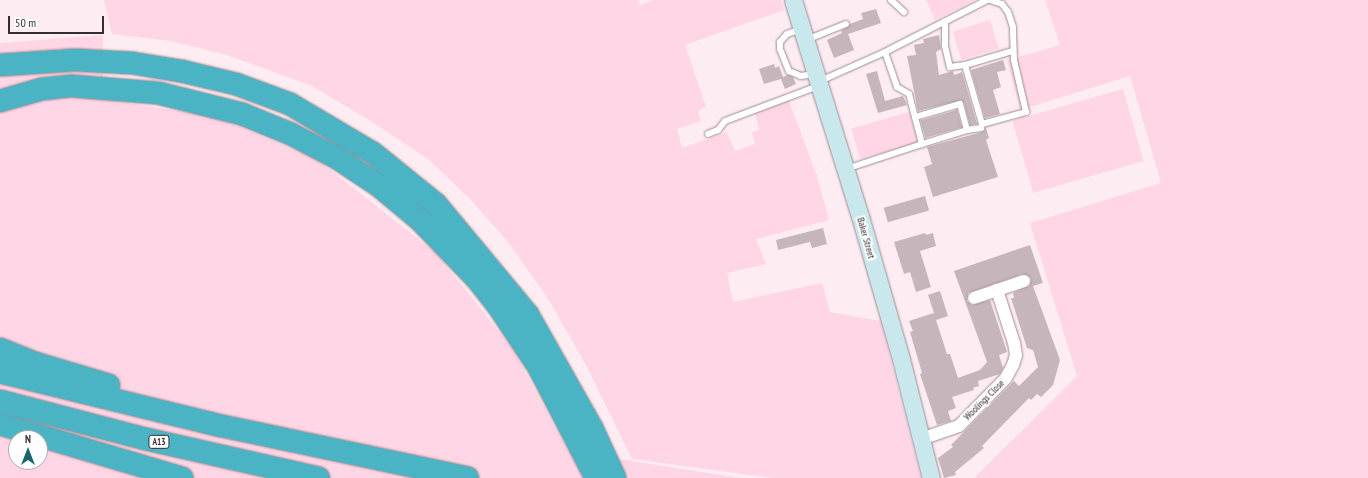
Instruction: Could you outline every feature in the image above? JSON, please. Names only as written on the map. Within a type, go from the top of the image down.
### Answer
[{"type":"highway","points":[[0,65],[75,60],[132,63],[182,71],[236,84],[290,104],[373,152],[436,204],[528,315],[592,428],[615,478]]},
{"type":"highway","points":[[0,100],[42,89],[72,86],[158,93],[242,114],[291,134],[337,158],[378,185],[420,220],[477,279],[498,306],[538,366],[596,478]]},
{"type":"highway","points":[[0,349],[35,363],[319,448]]},
{"type":"highway","points":[[0,372],[319,448],[468,478]]},
{"type":"highway","name":"A13","points":[[0,401],[146,439],[319,478]]},
{"type":"highway","points":[[0,424],[182,478]]},
{"type":"main road","name":"Baker Street","points":[[796,1],[804,34],[820,80],[846,169],[931,478]]},
{"type":"street","points":[[974,298],[1024,281]]},
{"type":"street","name":"Woolings Close","points":[[921,439],[959,426],[1006,378],[1013,365],[1016,355],[1014,343],[997,290]]},
{"type":"lane","points":[[891,0],[904,12]]},
{"type":"lane","points":[[708,134],[718,130],[725,121],[885,52],[988,0],[1002,4],[1008,12],[1014,27],[1013,51],[1026,112],[982,124],[981,128],[967,130],[846,169]]},
{"type":"lane","points":[[945,21],[945,46],[950,67],[965,65],[1013,51]]},
{"type":"lane","points":[[820,80],[801,76],[789,71],[780,49],[780,42],[787,34],[804,34],[846,24]]},
{"type":"lane","points":[[885,52],[897,87],[909,94],[922,144]]},
{"type":"lane","points":[[965,65],[982,124]]},
{"type":"lane","points":[[915,117],[960,104],[967,130]]},
{"type":"shaded area","points":[[104,0],[638,0],[640,5],[653,0],[781,0],[784,10],[685,45],[706,107],[698,111],[701,121],[677,129],[682,148],[727,132],[735,151],[755,144],[752,132],[759,130],[755,113],[789,101],[816,173],[829,220],[756,239],[766,264],[727,273],[733,302],[822,283],[830,312],[881,321],[921,478],[774,478],[632,459],[587,367],[549,300],[508,242],[470,199],[428,159],[369,120],[312,86],[227,55],[171,41],[112,34]]},
{"type":"shaded area","points":[[926,0],[975,0],[935,20]]},
{"type":"shaded area","points":[[1045,0],[1368,0],[1368,478],[974,478],[1077,376],[1030,223],[1161,183],[1130,76],[1020,110],[1007,60],[1060,45]]},
{"type":"shaded area","points":[[990,20],[999,49],[961,60],[953,31]]},
{"type":"shaded area","points":[[103,35],[103,99],[216,117],[315,158],[435,252],[513,349],[568,451],[740,478],[0,478],[0,43]]},
{"type":"shaded area","points":[[1123,89],[1144,161],[1033,193],[1012,121]]},
{"type":"shaded area","points":[[909,112],[918,143],[860,159],[851,129]]},
{"type":"building","points":[[876,9],[881,23],[848,34],[854,50],[834,58],[827,40],[842,33],[841,31],[850,24],[863,19],[861,13]]},
{"type":"building","points":[[939,35],[941,49],[936,52],[939,75],[953,71],[954,75],[962,72],[977,124],[970,125],[964,103],[961,100],[918,111],[907,56],[916,55],[914,45],[924,43],[923,39]]},
{"type":"building","points":[[1003,60],[1006,70],[997,72],[1001,87],[993,90],[1000,114],[985,118],[971,70]]},
{"type":"building","points":[[774,64],[775,68],[779,66],[783,77],[788,75],[793,77],[796,84],[785,89],[781,79],[764,84],[759,69]]},
{"type":"building","points":[[877,71],[885,101],[903,96],[907,105],[878,113],[866,74]]},
{"type":"building","points":[[957,110],[962,127],[925,138],[920,120]]},
{"type":"building","points":[[986,128],[989,138],[986,140],[998,177],[933,197],[924,167],[932,164],[927,147],[982,132]]},
{"type":"building","points":[[925,196],[929,210],[888,222],[884,208]]},
{"type":"building","points":[[823,228],[827,244],[812,248],[810,242],[778,250],[776,240]]},
{"type":"building","points":[[925,233],[926,235],[933,233],[936,246],[920,251],[931,287],[916,292],[910,272],[904,274],[894,242]]},
{"type":"building","points":[[1030,245],[1043,283],[1033,286],[1060,360],[1053,385],[1041,397],[1037,394],[1031,400],[1029,398],[982,446],[984,448],[955,472],[956,475],[944,478],[938,458],[953,447],[951,445],[1014,381],[1019,386],[1038,367],[1033,350],[1027,348],[1011,298],[1014,298],[1013,293],[1029,286],[1031,278],[1022,274],[968,293],[967,301],[972,305],[990,300],[1007,352],[999,355],[1003,368],[1000,374],[978,381],[979,386],[973,388],[974,390],[952,397],[956,408],[948,411],[951,421],[937,425],[920,374],[922,373],[910,332],[913,331],[909,321],[934,313],[928,295],[940,291],[948,316],[936,320],[947,354],[950,354],[958,378],[980,370],[987,362],[954,271]]}]
